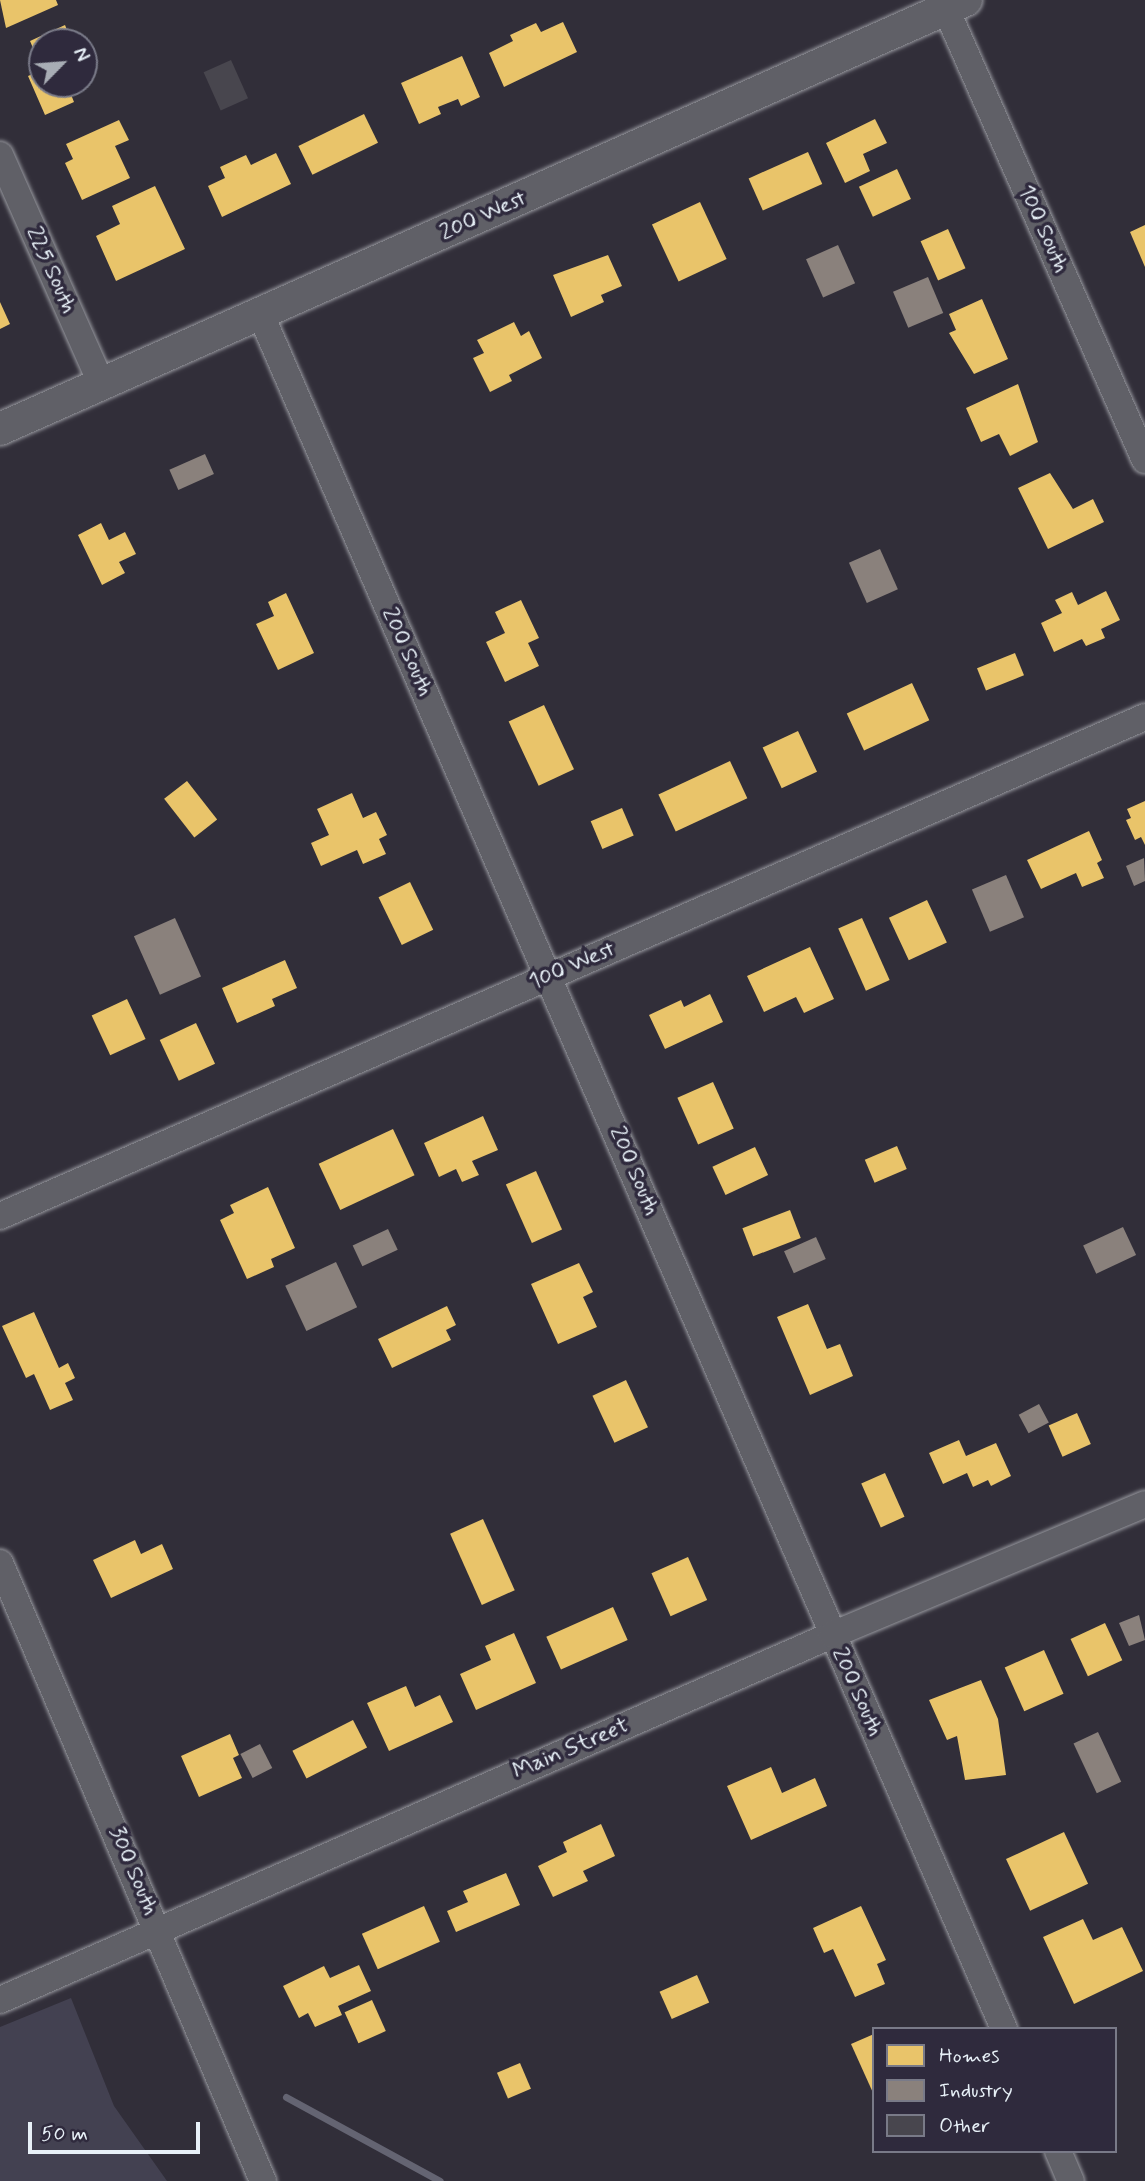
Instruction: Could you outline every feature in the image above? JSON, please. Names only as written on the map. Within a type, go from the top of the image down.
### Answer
[{"type":"street","name":"200 West","points":[[0,429],[261,315],[949,3]]},
{"type":"street","name":"100 South","points":[[949,3],[1145,460]]},
{"type":"street","name":"225 South","points":[[0,155],[103,385]]},
{"type":"street","name":"200 South","points":[[261,315],[550,976],[1003,2027]]},
{"type":"street","name":"100 West","points":[[0,1216],[1145,717]]},
{"type":"street","name":"Main Street","points":[[0,2000],[158,1928],[832,1635],[1145,1504]]},
{"type":"street","name":"300 South","points":[[0,1563],[158,1928],[263,2181]]},
{"type":"street","points":[[1059,2153],[1071,2181]]},
{"type":"shaded area","points":[[71,1998],[114,2106],[167,2181],[0,2181],[0,2027]]},
{"type":"building: Homes","points":[[0,0],[56,0],[58,5],[6,28]]},
{"type":"building: Homes","points":[[563,22],[577,52],[504,87],[489,53],[513,41],[510,35],[536,23],[541,32]]},
{"type":"building: Homes","points":[[462,56],[480,97],[461,106],[458,99],[438,107],[441,114],[419,124],[401,83]]},
{"type":"building: Homes","points":[[38,98],[72,98],[74,102],[45,115]]},
{"type":"building: Homes","points":[[364,114],[378,143],[312,175],[298,146]]},
{"type":"building: Homes","points":[[875,119],[887,143],[863,154],[870,171],[845,183],[826,143]]},
{"type":"building: Homes","points":[[119,120],[129,140],[115,146],[130,178],[82,200],[65,163],[73,159],[66,144]]},
{"type":"building: Homes","points":[[808,152],[822,184],[763,210],[749,178]]},
{"type":"building: Homes","points":[[276,153],[291,184],[222,217],[208,186],[225,178],[220,167],[246,155],[251,165]]},
{"type":"building: Homes","points":[[897,169],[911,199],[873,217],[859,187]]},
{"type":"building: Homes","points":[[155,186],[185,249],[116,281],[96,236],[120,224],[112,206]]},
{"type":"building: Homes","points":[[700,202],[727,259],[679,281],[652,224]]},
{"type":"building: Homes","points":[[1145,225],[1145,267],[1130,232]]},
{"type":"building: Homes","points":[[948,229],[965,268],[938,280],[921,241]]},
{"type":"building: Homes","points":[[608,255],[622,286],[601,295],[604,302],[571,317],[553,275]]},
{"type":"building: Homes","points":[[982,299],[1008,359],[974,374],[949,333],[956,330],[949,314]]},
{"type":"building: Homes","points":[[0,302],[10,324],[0,329]]},
{"type":"building: Homes","points":[[514,322],[521,336],[529,331],[542,358],[509,375],[512,381],[490,392],[473,358],[484,353],[477,340]]},
{"type":"building: Homes","points":[[1018,384],[1038,442],[1010,456],[999,434],[981,442],[966,408]]},
{"type":"building: Homes","points":[[1050,473],[1073,509],[1093,499],[1104,522],[1048,549],[1018,488]]},
{"type":"building: Homes","points":[[101,523],[109,540],[125,532],[136,554],[119,562],[125,573],[102,585],[78,535]]},
{"type":"building: Homes","points":[[1106,591],[1120,620],[1101,629],[1105,638],[1086,646],[1082,639],[1054,652],[1041,623],[1062,613],[1055,600],[1072,592],[1078,605]]},
{"type":"building: Homes","points":[[286,593],[314,653],[278,670],[256,624],[274,616],[268,602]]},
{"type":"building: Homes","points":[[521,600],[539,638],[528,643],[539,666],[505,682],[486,642],[505,633],[495,612]]},
{"type":"building: Homes","points":[[1015,653],[1024,675],[986,691],[977,668]]},
{"type":"building: Homes","points":[[912,683],[929,720],[864,751],[847,713]]},
{"type":"building: Homes","points":[[544,705],[574,769],[539,786],[509,721]]},
{"type":"building: Homes","points":[[798,731],[817,772],[782,788],[763,747]]},
{"type":"building: Homes","points":[[730,761],[747,798],[676,832],[658,794]]},
{"type":"building: Homes","points":[[187,781],[217,820],[194,837],[164,799]]},
{"type":"building: Homes","points":[[352,793],[363,818],[376,812],[387,835],[379,839],[386,854],[363,864],[357,850],[321,866],[311,843],[329,835],[317,809]]},
{"type":"building: Homes","points":[[1145,801],[1145,845],[1141,837],[1135,840],[1126,820],[1131,818],[1127,809]]},
{"type":"building: Homes","points":[[622,808],[634,836],[602,849],[591,821]]},
{"type":"building: Homes","points":[[1089,831],[1102,860],[1097,863],[1104,878],[1082,887],[1076,873],[1041,889],[1027,860]]},
{"type":"building: Homes","points":[[410,882],[433,930],[402,945],[379,897]]},
{"type":"building: Homes","points":[[927,900],[947,943],[909,960],[889,918]]},
{"type":"building: Homes","points":[[862,918],[890,980],[866,991],[838,929]]},
{"type":"building: Homes","points":[[810,947],[834,999],[804,1013],[796,997],[764,1012],[747,976]]},
{"type":"building: Homes","points":[[285,960],[297,988],[272,999],[275,1006],[237,1023],[222,988]]},
{"type":"building: Homes","points":[[710,994],[723,1022],[665,1049],[649,1015],[681,1000],[684,1007]]},
{"type":"building: Homes","points":[[127,999],[146,1039],[110,1055],[92,1015]]},
{"type":"building: Homes","points":[[196,1023],[215,1064],[179,1081],[160,1040]]},
{"type":"building: Homes","points":[[713,1082],[734,1129],[698,1144],[677,1098]]},
{"type":"building: Homes","points":[[483,1116],[498,1150],[472,1161],[479,1175],[462,1182],[456,1169],[439,1177],[424,1143]]},
{"type":"building: Homes","points":[[393,1129],[415,1175],[340,1210],[319,1164]]},
{"type":"building: Homes","points":[[897,1146],[907,1169],[875,1183],[865,1160]]},
{"type":"building: Homes","points":[[755,1147],[768,1175],[726,1195],[712,1167]]},
{"type":"building: Homes","points":[[536,1171],[562,1229],[532,1243],[506,1184]]},
{"type":"building: Homes","points":[[268,1187],[295,1248],[271,1259],[274,1267],[247,1279],[220,1220],[234,1213],[230,1205]]},
{"type":"building: Homes","points":[[790,1210],[801,1238],[753,1256],[742,1228]]},
{"type":"building: Homes","points":[[579,1263],[593,1292],[583,1297],[597,1327],[558,1344],[531,1284]]},
{"type":"building: Homes","points":[[808,1304],[827,1349],[840,1344],[853,1376],[810,1395],[777,1317]]},
{"type":"building: Homes","points":[[447,1306],[456,1325],[446,1330],[451,1340],[392,1368],[378,1339]]},
{"type":"building: Homes","points":[[34,1312],[59,1368],[68,1363],[75,1378],[65,1383],[73,1400],[50,1410],[34,1374],[26,1378],[2,1326]]},
{"type":"building: Homes","points":[[626,1380],[648,1427],[614,1443],[592,1396]]},
{"type":"building: Homes","points":[[1077,1413],[1091,1444],[1063,1457],[1049,1426]]},
{"type":"building: Homes","points":[[959,1440],[966,1456],[996,1443],[1011,1476],[991,1486],[988,1480],[973,1487],[967,1473],[943,1484],[929,1453]]},
{"type":"building: Homes","points":[[885,1473],[905,1517],[881,1527],[861,1484]]},
{"type":"building: Homes","points":[[483,1519],[515,1590],[482,1605],[450,1534]]},
{"type":"building: Homes","points":[[135,1540],[141,1554],[162,1544],[173,1569],[111,1598],[93,1560]]},
{"type":"building: Homes","points":[[688,1557],[707,1600],[671,1616],[651,1573]]},
{"type":"building: Homes","points":[[613,1607],[628,1640],[561,1670],[546,1637]]},
{"type":"building: Homes","points":[[1105,1623],[1122,1660],[1088,1676],[1071,1639]]},
{"type":"building: Homes","points":[[514,1633],[536,1683],[476,1710],[460,1674],[491,1660],[485,1646]]},
{"type":"building: Homes","points":[[1044,1650],[1064,1694],[1024,1711],[1005,1667]]},
{"type":"building: Homes","points":[[981,1680],[998,1719],[1006,1775],[965,1780],[957,1736],[947,1740],[929,1700]]},
{"type":"building: Homes","points":[[406,1686],[415,1707],[440,1695],[453,1722],[389,1751],[367,1703]]},
{"type":"building: Homes","points":[[353,1720],[367,1748],[306,1778],[292,1751]]},
{"type":"building: Homes","points":[[230,1734],[239,1755],[233,1758],[242,1778],[199,1797],[181,1756]]},
{"type":"building: Homes","points":[[771,1767],[782,1793],[815,1778],[827,1806],[751,1840],[727,1786]]},
{"type":"building: Homes","points":[[601,1824],[615,1856],[583,1871],[588,1881],[553,1897],[538,1866],[567,1852],[563,1842]]},
{"type":"building: Homes","points":[[1064,1832],[1088,1884],[1030,1911],[1006,1859]]},
{"type":"building: Homes","points":[[506,1873],[520,1905],[456,1932],[447,1911],[468,1902],[463,1891]]},
{"type":"building: Homes","points":[[424,1906],[440,1942],[378,1969],[362,1934]]},
{"type":"building: Homes","points":[[861,1906],[886,1960],[877,1964],[885,1984],[855,1997],[833,1949],[824,1953],[813,1928]]},
{"type":"building: Homes","points":[[1083,1919],[1093,1940],[1122,1927],[1143,1971],[1074,2004],[1043,1937]]},
{"type":"building: Homes","points":[[359,1965],[371,1991],[338,2006],[342,2015],[315,2027],[308,2013],[299,2018],[283,1986],[324,1966],[330,1978]]},
{"type":"building: Homes","points":[[697,1975],[709,2002],[672,2019],[660,1992]]},
{"type":"building: Homes","points":[[372,2000],[386,2031],[358,2043],[345,2012]]},
{"type":"building: Homes","points":[[872,2035],[872,2091],[851,2044]]},
{"type":"building: Homes","points":[[520,2063],[531,2089],[508,2099],[497,2073]]},
{"type":"building: Industry","points":[[838,245],[855,283],[823,298],[806,259]]},
{"type":"building: Industry","points":[[928,277],[943,313],[908,328],[893,292]]},
{"type":"building: Industry","points":[[205,454],[214,474],[178,490],[169,470]]},
{"type":"building: Industry","points":[[880,549],[898,589],[867,603],[849,563]]},
{"type":"building: Industry","points":[[1144,858],[1145,881],[1134,886],[1126,866]]},
{"type":"building: Industry","points":[[1006,875],[1024,917],[990,932],[972,889]]},
{"type":"building: Industry","points":[[175,918],[201,976],[160,995],[134,936]]},
{"type":"building: Industry","points":[[1123,1227],[1136,1255],[1096,1274],[1083,1246]]},
{"type":"building: Industry","points":[[388,1229],[398,1250],[362,1266],[353,1245]]},
{"type":"building: Industry","points":[[816,1237],[826,1259],[794,1273],[784,1251]]},
{"type":"building: Industry","points":[[336,1262],[357,1307],[306,1331],[285,1286]]},
{"type":"building: Industry","points":[[1039,1404],[1049,1423],[1029,1433],[1019,1415]]},
{"type":"building: Industry","points":[[1139,1615],[1145,1640],[1129,1646],[1119,1623]]},
{"type":"building: Industry","points":[[1098,1732],[1121,1782],[1097,1793],[1074,1743]]},
{"type":"building: Industry","points":[[260,1744],[272,1768],[253,1778],[240,1754]]},
{"type":"building: Other","points":[[231,60],[248,98],[221,111],[204,72]]},
{"type":"waterway","points":[[286,2097],[440,2181]]}]
